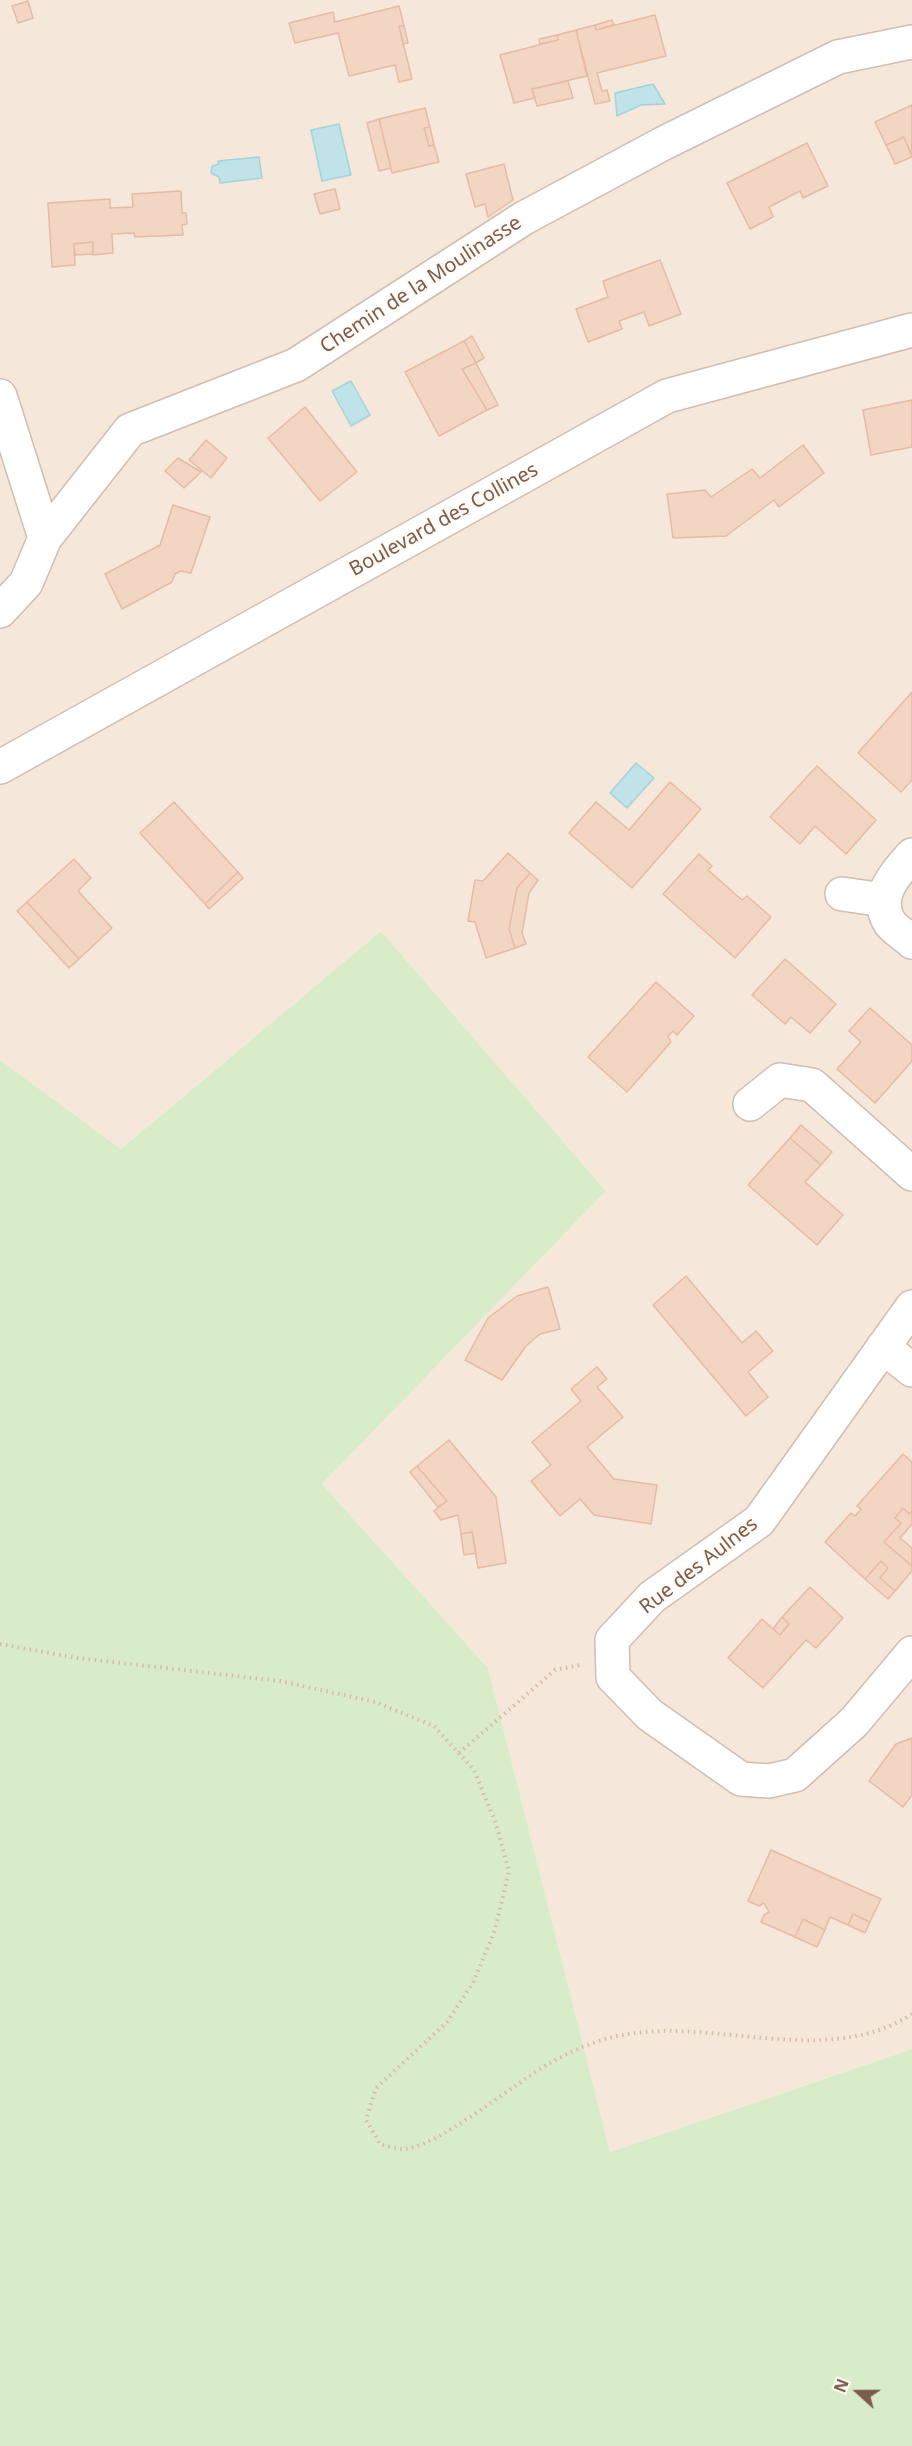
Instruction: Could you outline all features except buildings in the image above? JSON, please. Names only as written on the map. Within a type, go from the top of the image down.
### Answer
[{"type":"street","name":"Chemin de la Moulinasse","points":[[0,611],[26,583],[45,538],[130,430],[296,365],[524,218],[664,143],[838,57],[912,42]]},
{"type":"street","name":"Boulevard des Collines","points":[[0,768],[667,396],[912,330]]},
{"type":"street","points":[[0,396],[45,538]]},
{"type":"street","points":[[912,855],[890,880],[884,900],[890,923],[912,942]]},
{"type":"street","points":[[842,894],[884,900]]},
{"type":"street","points":[[750,1104],[780,1080],[812,1085],[912,1173]]},
{"type":"street","name":"Rue des Aulnes","points":[[613,1658],[612,1640],[652,1597],[759,1521],[912,1307]]},
{"type":"street","points":[[883,1347],[912,1370]]},
{"type":"street","points":[[613,1658],[613,1677],[650,1715],[741,1779],[769,1781],[795,1775],[854,1722],[912,1653]]},
{"type":"path","points":[[0,1644],[78,1658],[280,1681],[375,1702],[434,1726],[474,1770],[496,1824],[508,1871],[495,1930],[473,1983],[447,2022],[376,2088],[366,2120],[380,2144],[403,2149],[432,2141],[551,2062],[609,2038],[655,2031],[845,2040],[895,2025],[912,2014]]},
{"type":"path","points":[[459,1753],[555,1670],[613,1658]]},
{"type":"shaded area","points":[[0,0],[912,0],[912,2049],[610,2152],[488,1668],[322,1484],[606,1191],[381,931],[121,1149],[0,1060]]},
{"type":"green space","points":[[381,931],[606,1191],[322,1484],[488,1668],[610,2152],[912,2049],[912,2446],[0,2446],[0,1060],[121,1149]]},
{"type":"water","points":[[653,84],[665,104],[641,105],[617,116],[615,93]]},
{"type":"water","points":[[339,124],[351,175],[322,181],[311,130]]},
{"type":"water","points":[[259,157],[262,178],[220,183],[219,177],[211,173],[212,166],[219,164],[218,161]]},
{"type":"water","points":[[351,381],[370,415],[351,426],[332,391]]},
{"type":"water","points":[[636,763],[654,778],[627,808],[610,793]]}]
